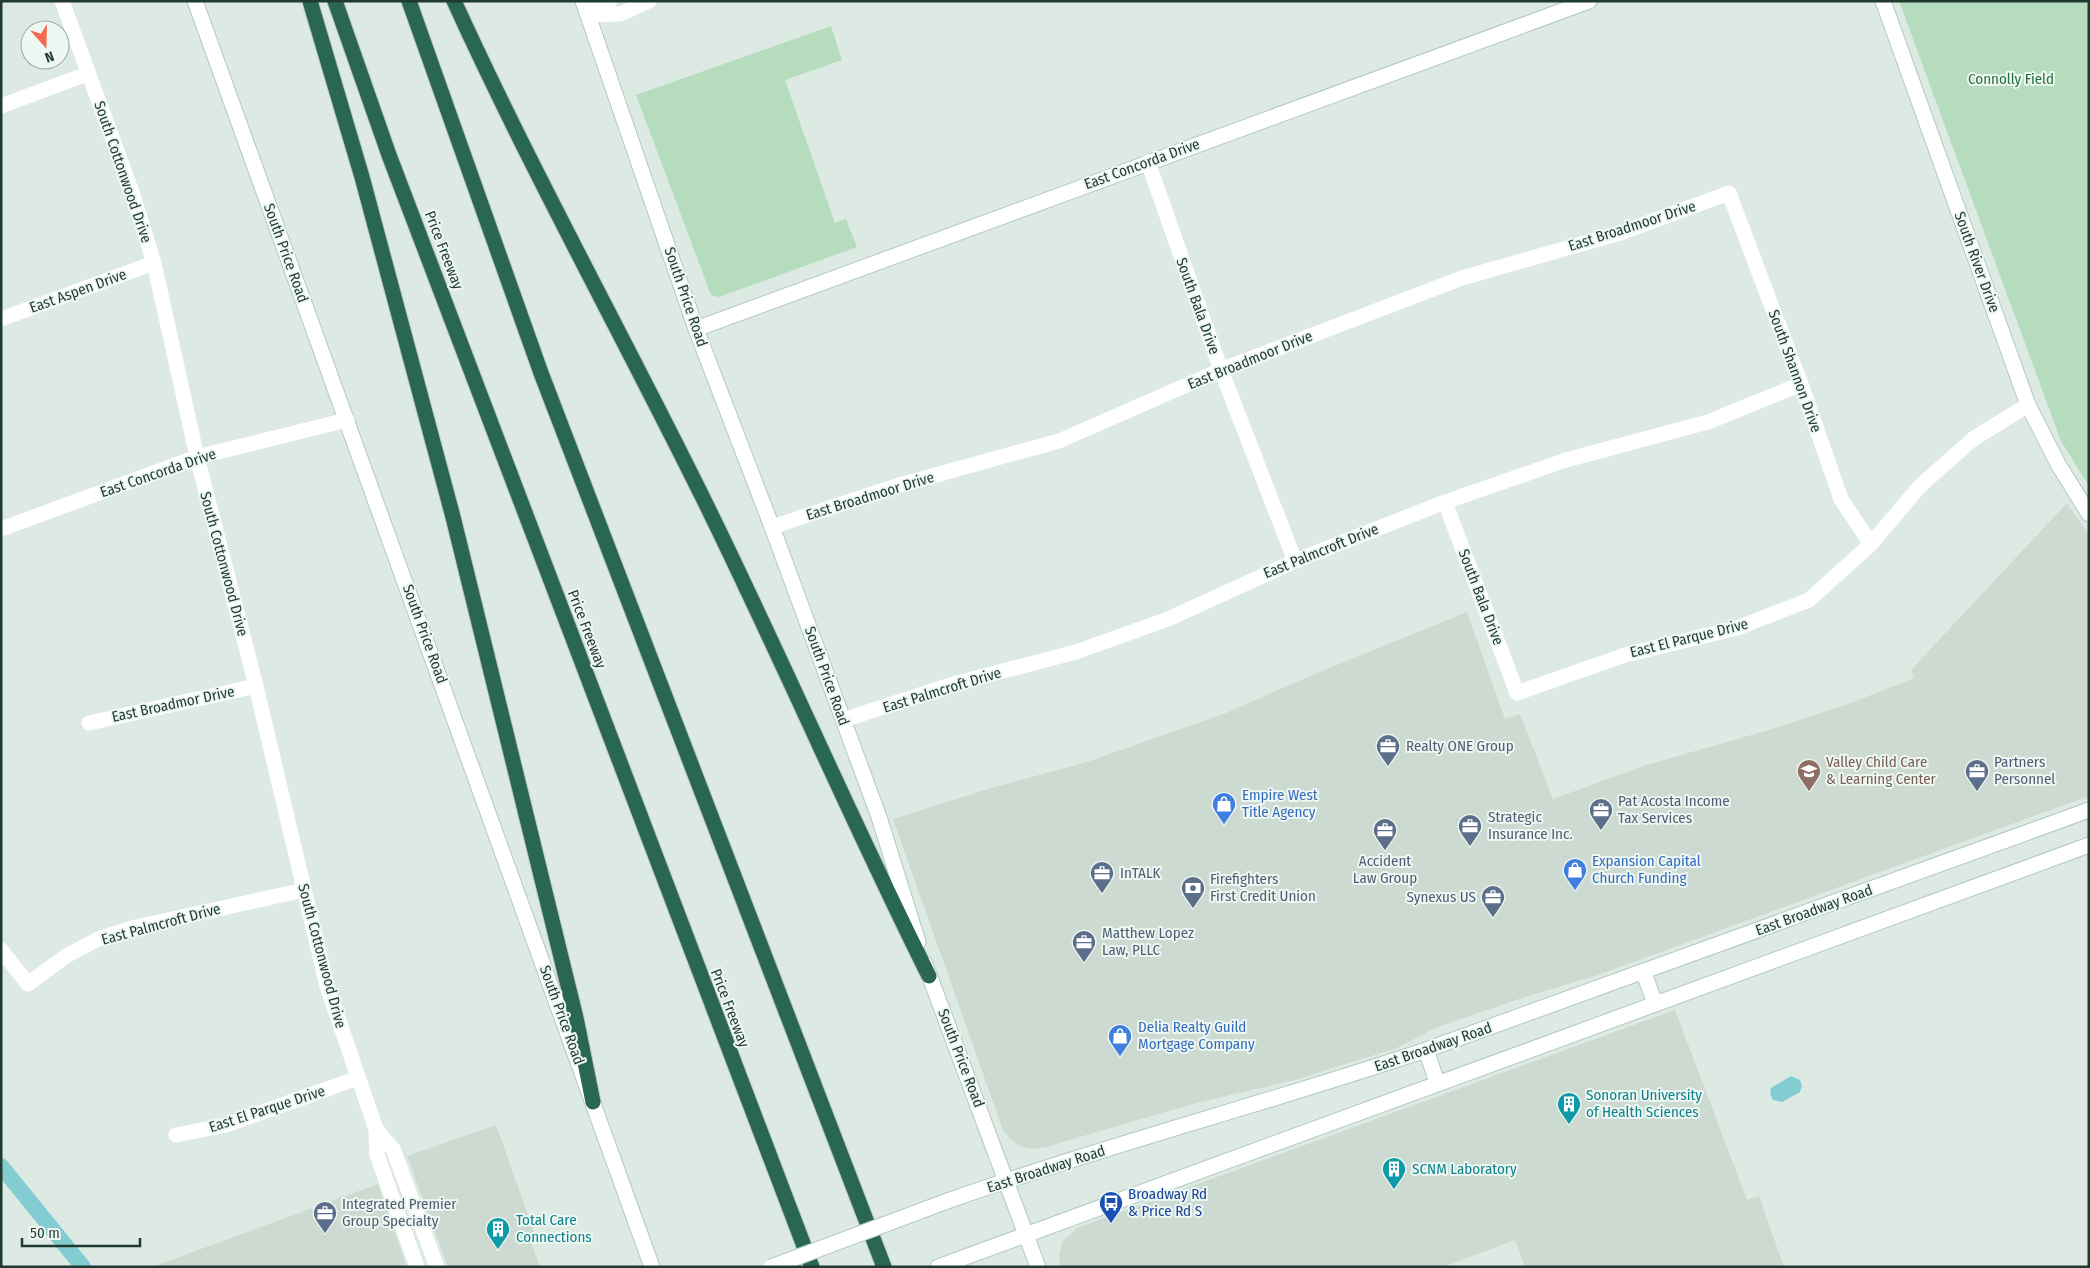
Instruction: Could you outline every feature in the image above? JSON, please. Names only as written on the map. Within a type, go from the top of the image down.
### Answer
[{"type":"highway","points":[[310,1],[362,177],[453,517],[576,1018],[594,1102]]},
{"type":"highway","name":"Price Freeway","points":[[335,1],[389,154],[812,1267]]},
{"type":"highway","points":[[410,1],[544,382],[884,1267]]},
{"type":"highway","points":[[454,1],[516,131],[650,389],[722,535],[882,882],[929,976]]},
{"type":"street","name":"South Cottonwood Drive","points":[[62,1],[87,74],[132,192],[154,263],[196,456],[256,686],[327,986],[376,1129],[377,1155],[418,1267]]},
{"type":"street","name":"South Price Road","points":[[195,1],[652,1267]]},
{"type":"street","points":[[586,8],[610,1]]},
{"type":"street","points":[[586,8],[620,14],[649,1]]},
{"type":"street","name":"East Concorda Drive","points":[[696,329],[1589,1]]},
{"type":"street","name":"South River Drive","points":[[1883,1],[2028,405],[2058,464],[2089,514]]},
{"type":"street","name":"South Price Road","points":[[586,8],[696,329],[772,527],[879,817],[929,976],[1038,1267]]},
{"type":"street","points":[[1,106],[87,74]]},
{"type":"street","name":"South Bala Drive","points":[[1148,162],[1221,370],[1295,560]]},
{"type":"street","name":"East Broadmoor Drive","points":[[772,527],[896,486],[1059,441],[1221,370],[1462,278],[1620,233],[1729,193]]},
{"type":"street","name":"South Shannon Drive","points":[[1729,193],[1800,384],[1840,499],[1871,544]]},
{"type":"street","name":"East Aspen Drive","points":[[1,319],[154,263]]},
{"type":"street","name":"East Palmcroft Drive","points":[[843,720],[957,683],[1076,652],[1168,619],[1295,560],[1445,502],[1566,460],[1708,422],[1800,384]]},
{"type":"street","name":"East El Parque Drive","points":[[1517,692],[1625,655],[1738,628],[1809,600],[1871,544],[1920,486],[1973,439],[2028,405]]},
{"type":"street","name":"East Concorda Drive","points":[[1,529],[196,456],[347,420]]},
{"type":"street","name":"South Bala Drive","points":[[1445,502],[1517,692]]},
{"type":"street","name":"East Broadmor Drive","points":[[89,723],[256,686]]},
{"type":"street","name":"East Broadway Road","points":[[771,1267],[1007,1180],[1321,1086],[1426,1050],[2089,810]]},
{"type":"street","points":[[938,1267],[1438,1082],[2089,845]]},
{"type":"street","name":"East Palmcroft Drive","points":[[1,950],[28,984],[66,956],[98,939],[136,927],[304,890]]},
{"type":"street","points":[[1644,971],[1655,1003]]},
{"type":"street","points":[[1426,1050],[1438,1082]]},
{"type":"street","name":"East El Parque Drive","points":[[176,1135],[226,1125],[358,1078]]},
{"type":"street","name":"South Cottonwood Drive","points":[[376,1129],[393,1149],[437,1267]]},
{"type":"street","name":"South Cottonwood Drive","points":[[411,1250],[419,1251],[430,1267]]},
{"type":"shaded area","points":[[2067,503],[2089,535],[2089,796],[1595,976],[1525,997],[1435,1028],[1397,1048],[1295,1080],[1196,1103],[1046,1147],[1033,1149],[1022,1147],[1011,1140],[1003,1130],[893,819],[991,788],[1087,762],[1226,713],[1310,676],[1467,612],[1505,719],[1520,714],[1553,799],[1643,766],[1769,730],[1851,703],[1914,678],[1911,670]]},
{"type":"shaded area","points":[[1675,1010],[1747,1200],[1759,1196],[1784,1267],[1525,1267],[1515,1240],[1443,1267],[1060,1267],[1059,1254],[1063,1241],[1077,1228]]},
{"type":"shaded area","points":[[496,1125],[537,1240],[531,1242],[540,1267],[448,1267],[407,1156]]},
{"type":"shaded area","points":[[378,1184],[407,1267],[152,1267]]},
{"type":"green space","name":"Connolly Field","points":[[1899,1],[2089,1],[2089,486],[2061,441]]},
{"type":"green space","points":[[831,26],[842,60],[785,80],[835,223],[846,219],[857,247],[719,297],[711,295],[636,95]]},
{"type":"water","points":[[1791,1076],[1800,1080],[1802,1086],[1800,1092],[1782,1102],[1773,1100],[1770,1094],[1771,1088]]},
{"type":"waterway","points":[[1,1166],[83,1267]]},
{"type":"place","name":"Realty ONE Group","points":[[1388,767]]},
{"type":"place","name":"Valley Child Care & Learning Center","points":[[1809,792]]},
{"type":"place","name":"Partners Personnel","points":[[1977,792]]},
{"type":"place","name":"Empire West Title Agency","points":[[1224,825]]},
{"type":"place","name":"Pat Acosta Income Tax Services","points":[[1601,831]]},
{"type":"place","name":"Strategic Insurance Inc.","points":[[1470,847]]},
{"type":"place","name":"Accident Law Group","points":[[1385,851]]},
{"type":"place","name":"Expansion Capital Church Funding","points":[[1575,891]]},
{"type":"place","name":"InTALK","points":[[1102,894]]},
{"type":"place","name":"Firefighters First Credit Union","points":[[1193,909]]},
{"type":"place","name":"Synexus US","points":[[1493,918]]},
{"type":"place","name":"Matthew Lopez Law, PLLC","points":[[1084,963]]},
{"type":"place","name":"Delia Realty Guild Mortgage Company","points":[[1120,1057]]},
{"type":"place","name":"Sonoran University of Health Sciences","points":[[1569,1125]]},
{"type":"place","name":"SCNM Laboratory","points":[[1394,1190]]},
{"type":"place","name":"Broadway Rd & Price Rd S","points":[[1111,1224]]},
{"type":"place","name":"Integrated Premier Group Specialty","points":[[325,1234]]},
{"type":"place","name":"Total Care Connections","points":[[498,1250]]}]
